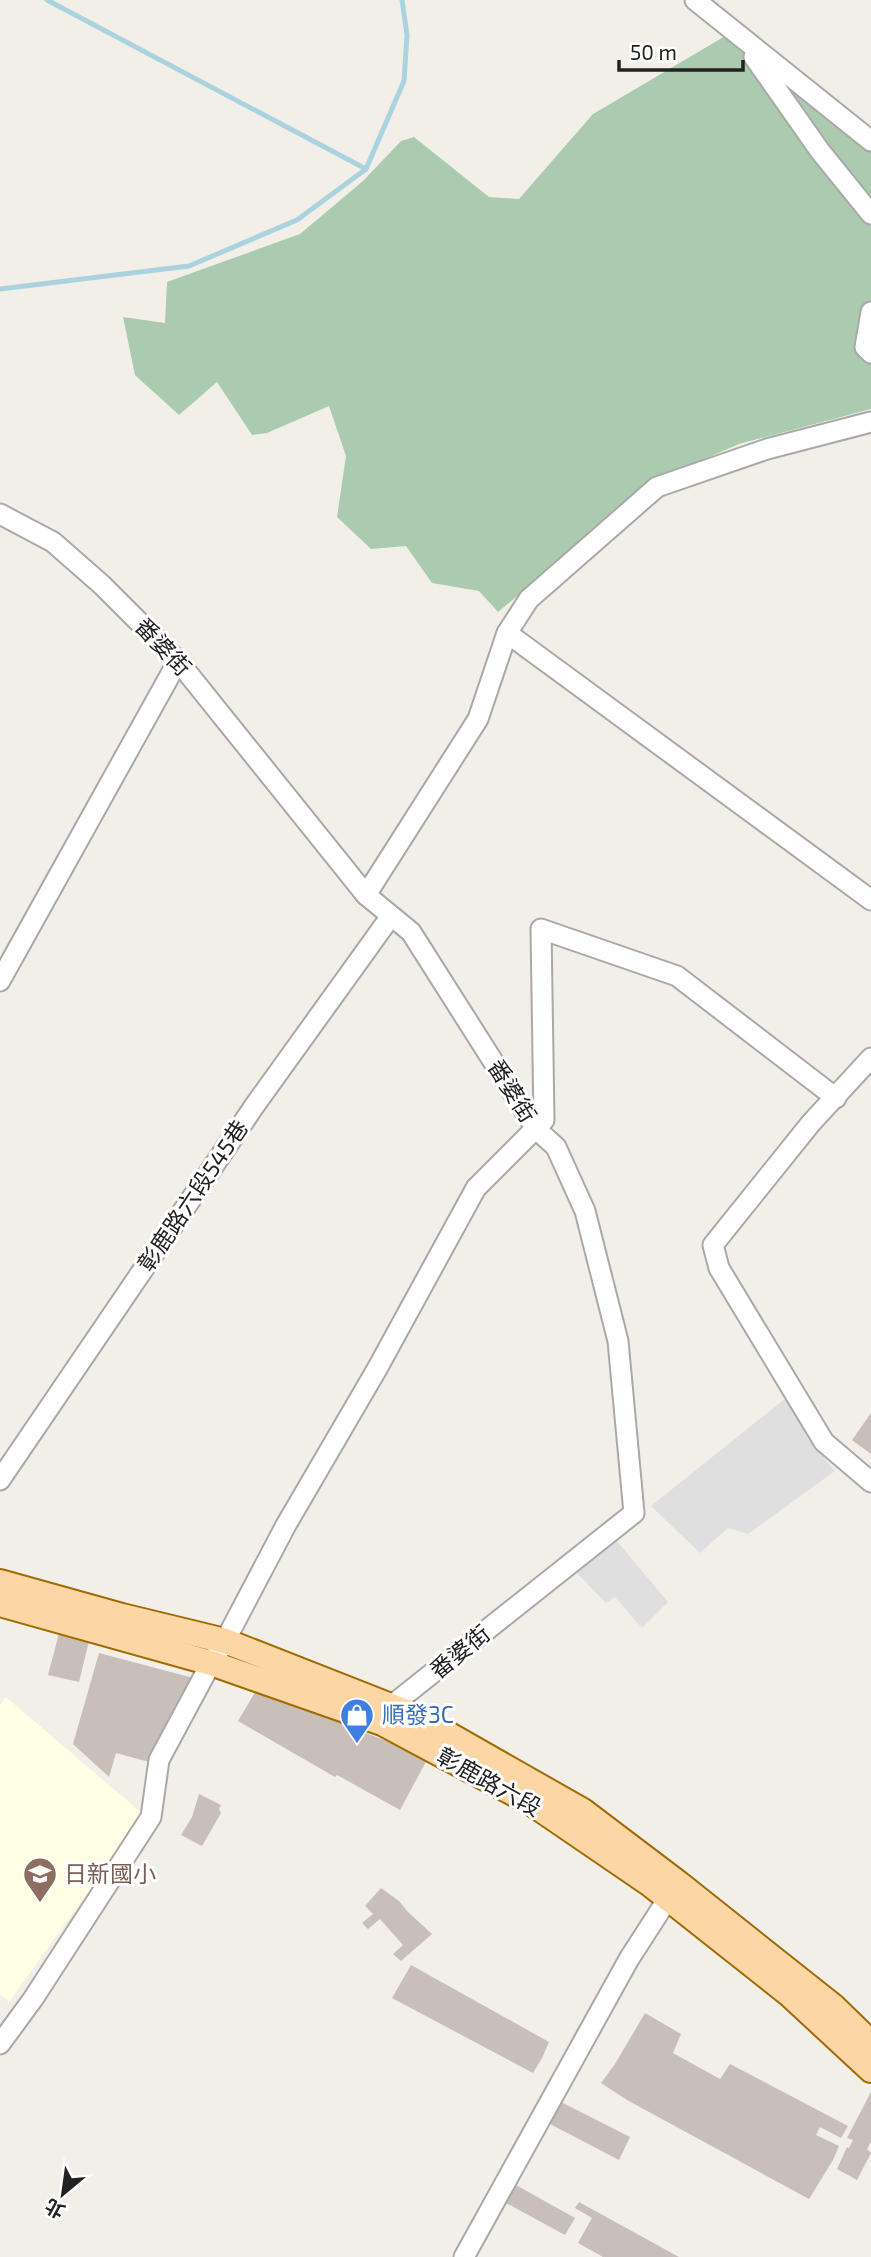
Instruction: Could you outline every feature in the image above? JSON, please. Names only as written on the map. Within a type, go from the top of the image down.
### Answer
[{"type":"main road","name":"彰鹿路六段","points":[[0,1582],[225,1641],[313,1677],[386,1714]]},
{"type":"main road","name":"彰鹿路六段","points":[[0,1604],[386,1714],[416,1716],[583,1811],[789,1993],[871,2070]]},
{"type":"main road","name":"彰鹿路六段","points":[[673,1890],[834,2007],[871,2043]]},
{"type":"street","points":[[695,0],[871,141]]},
{"type":"street","points":[[742,38],[820,152],[871,214]]},
{"type":"street","points":[[871,312],[865,347],[871,353]]},
{"type":"street","points":[[366,895],[478,719],[507,633],[529,599],[657,487],[767,449],[871,422]]},
{"type":"street","name":"番婆街","points":[[0,514],[53,542],[102,585],[178,661],[366,895],[411,932],[536,1129],[556,1147],[584,1211],[618,1340],[634,1513],[386,1714]]},
{"type":"street","points":[[507,633],[871,900]]},
{"type":"street","points":[[0,981],[178,661]]},
{"type":"street","name":"彰鹿路六段545巷","points":[[0,1480],[255,1105],[391,916]]},
{"type":"street","points":[[0,2044],[33,1999],[151,1817],[159,1760],[286,1525],[377,1369],[476,1188],[544,1120],[541,929],[677,976],[836,1098]]},
{"type":"street","points":[[871,1058],[811,1123],[713,1245],[719,1268],[824,1442],[871,1482]]},
{"type":"street","points":[[464,2257],[629,1959],[673,1890]]},
{"type":"shaded area","points":[[727,35],[871,151],[871,409],[739,444],[656,480],[498,612],[479,591],[432,583],[406,546],[371,549],[337,517],[346,456],[329,406],[267,433],[252,435],[217,382],[179,415],[135,375],[123,317],[165,323],[167,282],[300,234],[363,181],[401,141],[414,137],[489,197],[519,199],[593,114]]},
{"type":"shaded area","points":[[791,1394],[810,1422],[807,1438],[835,1471],[748,1534],[728,1528],[700,1553],[651,1506]]},
{"type":"shaded area","points":[[616,1540],[668,1602],[642,1628],[615,1597],[606,1603],[577,1573]]},
{"type":"shaded area","name":"日新國小","points":[[6,1697],[144,1815],[9,2002],[0,1994],[0,1705]]},
{"type":"building","points":[[871,1413],[871,1454],[852,1440]]},
{"type":"building","points":[[59,1633],[89,1641],[79,1682],[48,1675]]},
{"type":"building","points":[[99,1653],[197,1679],[193,1697],[182,1694],[171,1734],[161,1732],[153,1763],[116,1753],[109,1777],[73,1744]]},
{"type":"building","points":[[257,1689],[428,1758],[400,1810],[337,1775],[335,1777],[238,1721]]},
{"type":"building","points":[[199,1794],[221,1805],[221,1813],[202,1846],[181,1835],[192,1817]]},
{"type":"building","points":[[381,1888],[399,1901],[432,1934],[401,1961],[393,1954],[403,1945],[380,1919],[368,1929],[362,1923],[373,1914],[365,1906]]},
{"type":"building","points":[[411,1965],[549,2042],[533,2073],[392,1998]]},
{"type":"building","points":[[645,2013],[681,2034],[673,2053],[720,2079],[730,2064],[848,2126],[841,2138],[820,2127],[816,2135],[839,2146],[809,2199],[627,2100],[601,2083]]},
{"type":"building","points":[[871,2092],[871,2142],[867,2149],[871,2153],[857,2180],[837,2169],[853,2140],[847,2138]]},
{"type":"building","points":[[561,2102],[630,2137],[619,2160],[550,2124]]},
{"type":"building","points":[[516,2185],[575,2218],[565,2235],[506,2203]]},
{"type":"building","points":[[579,2202],[679,2257],[603,2257],[578,2243],[592,2218],[575,2208]]},
{"type":"waterway","points":[[47,0],[366,169]]},
{"type":"waterway","points":[[0,289],[189,266],[297,220],[366,169],[404,81],[407,35],[402,0]]},
{"type":"place","name":"順發3C","points":[[357,1745]]},
{"type":"place","name":"日新國小","points":[[40,1904]]}]
